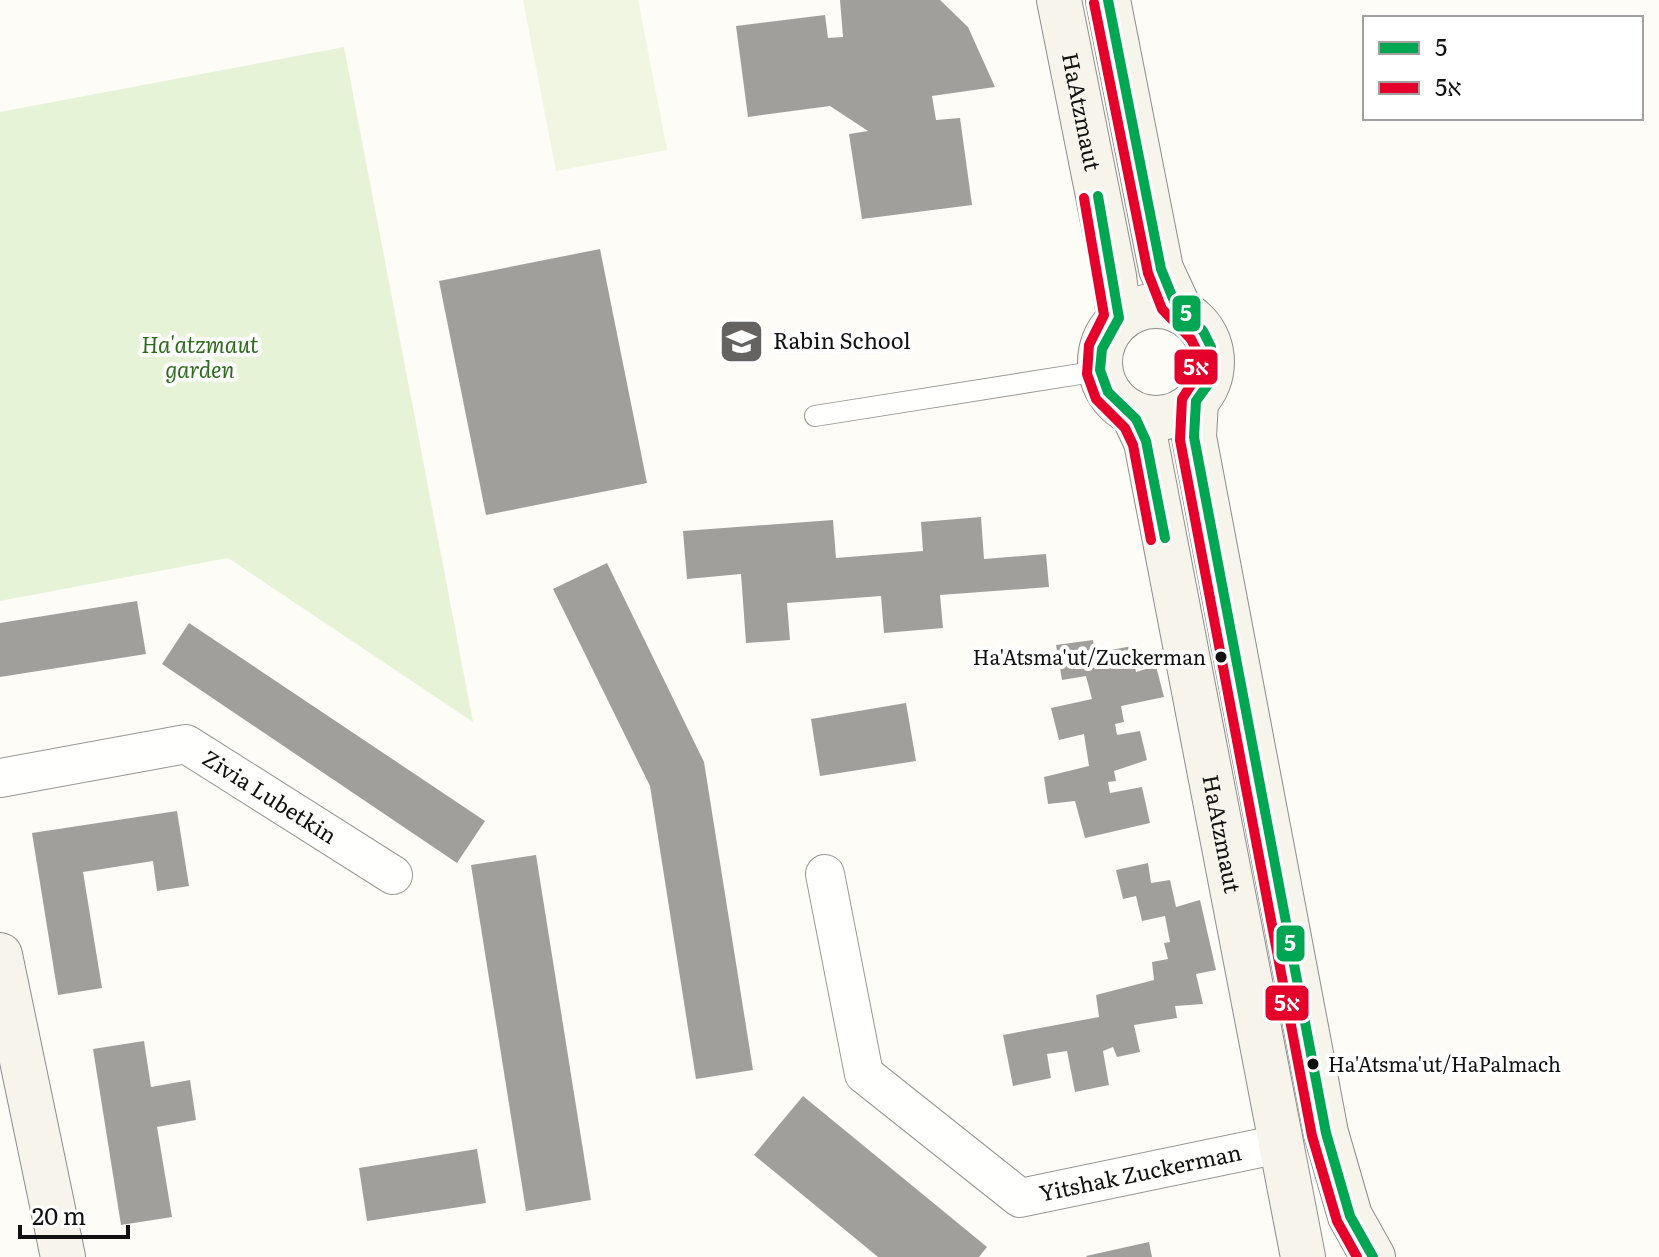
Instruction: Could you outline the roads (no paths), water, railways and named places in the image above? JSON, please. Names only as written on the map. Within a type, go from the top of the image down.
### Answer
[{"type":"street","name":"HaAtzmaut","points":[[1059,0],[1116,288],[1119,318]]},
{"type":"street","points":[[1108,0],[1161,269],[1181,312],[1203,331],[1211,347],[1209,383],[1196,401],[1169,417],[1133,414],[1118,404],[1105,389],[1099,371],[1100,352],[1106,333],[1119,318],[1136,309],[1155,305],[1181,312]]},
{"type":"street","points":[[1196,401],[1194,437],[1326,1133],[1350,1216],[1373,1257]]},
{"type":"street","name":"HaAtzmaut","points":[[1133,414],[1146,442],[1303,1257]]},
{"type":"street","name":"Zivia Lubetkin","points":[[0,778],[186,744],[393,875]]},
{"type":"street","name":"Yitshak Zuckerman","points":[[825,874],[864,1074],[1020,1198],[1280,1144]]},
{"type":"street","points":[[0,955],[63,1257]]},
{"type":"street","points":[[1341,1257],[1356,1257]]},
{"type":"lane","points":[[815,416],[1099,371]]},
{"type":"place","name":"Rabin School","points":[[742,341]]},
{"type":"place","name":"Ha'Atsma'ut/Zuckerman","points":[[1221,657]]},
{"type":"place","name":"Ha'Atsma'ut/HaPalmach","points":[[1313,1064]]},
{"type":"park label","name":"Ha'atzmaut garden","points":[[200,358]]}]
